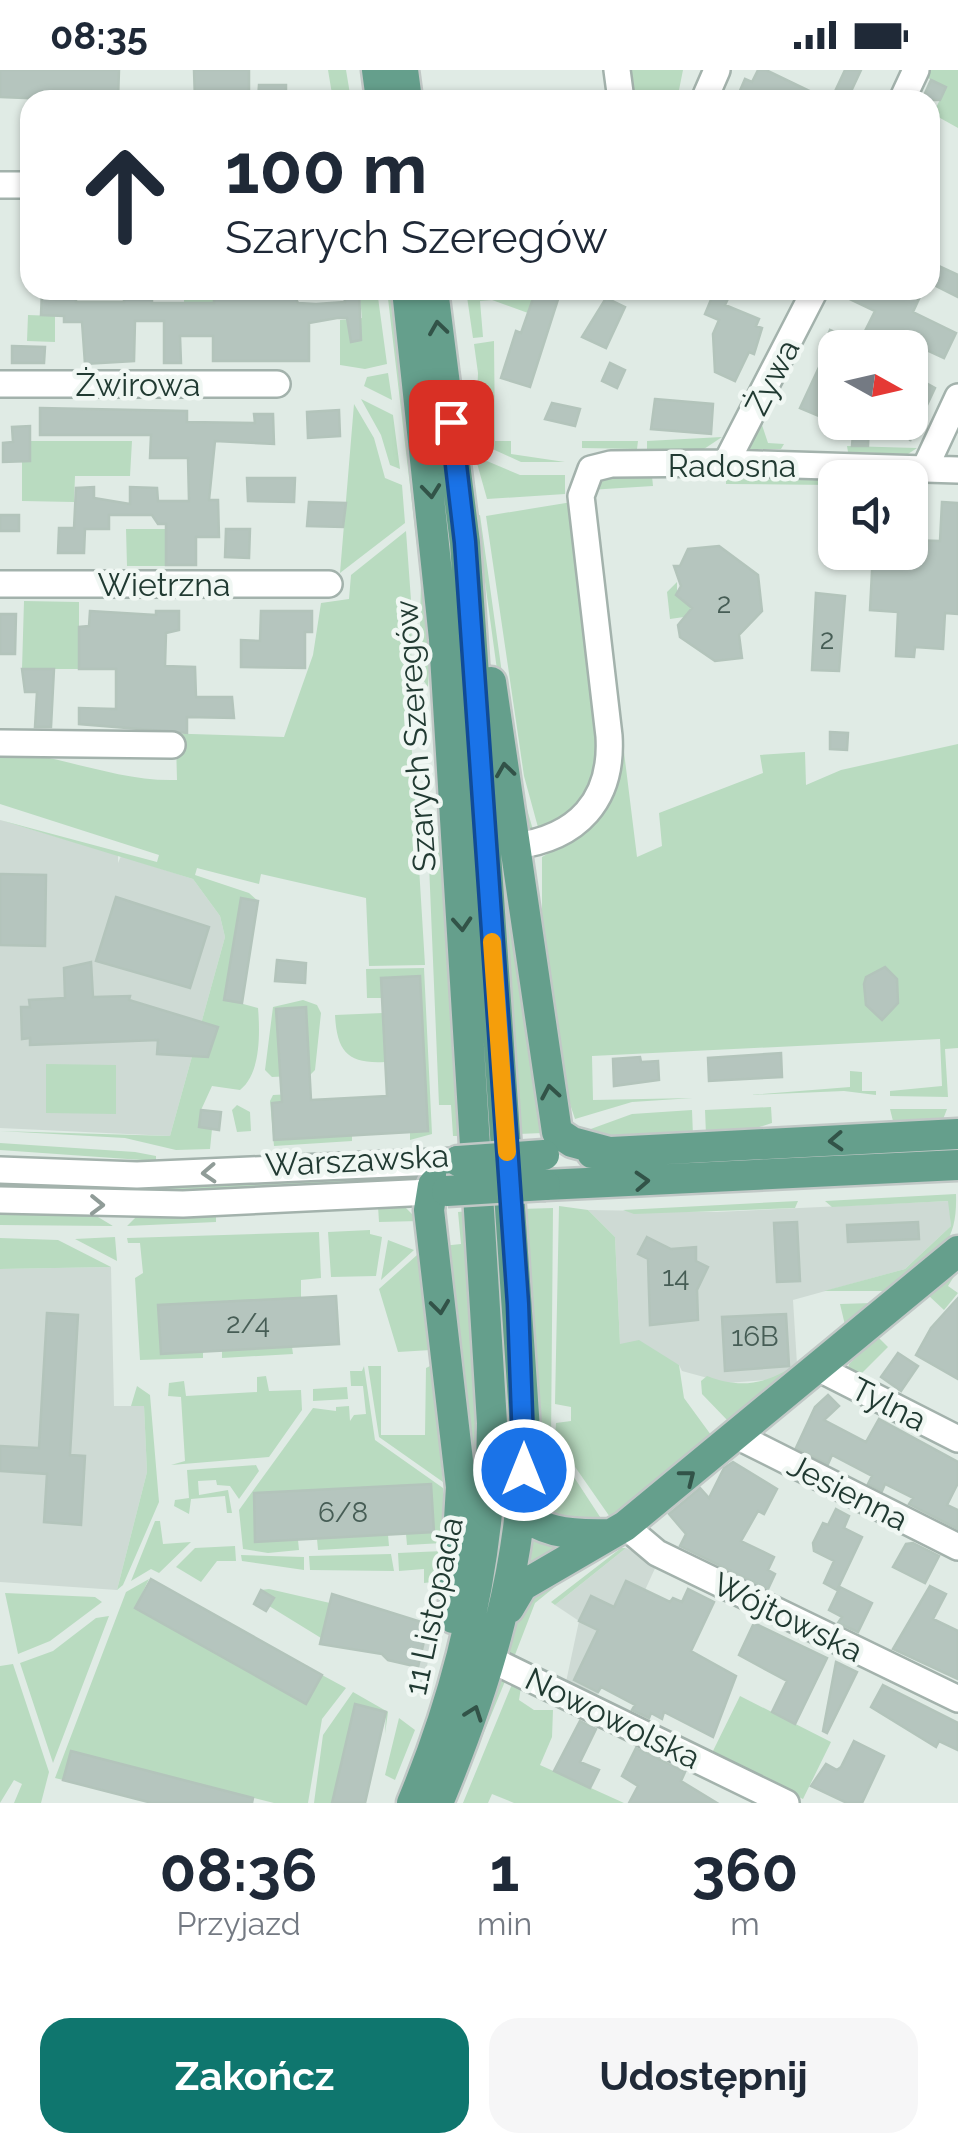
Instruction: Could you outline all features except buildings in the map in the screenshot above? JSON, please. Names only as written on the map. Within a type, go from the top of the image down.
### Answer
[{"type":"main road","name":"Szarych Szeregów","points":[[409,300],[437,550],[451,1175]]},
{"type":"main road","name":"Szarych Szeregów","points":[[434,300],[539,1165]]},
{"type":"main road","points":[[462,510],[515,846],[539,1165]]},
{"type":"main road","points":[[539,1165],[572,1142],[609,1152],[946,1135],[958,1155]]},
{"type":"main road","name":"Warszawska","points":[[451,1175],[539,1165],[958,1165]]},
{"type":"main road","name":"11 Listopada","points":[[438,1803],[492,1660],[522,1516],[524,1398],[539,1165]]},
{"type":"main road","name":"11 Listopada","points":[[412,1803],[456,1683],[476,1599],[487,1525],[492,1442],[451,1175]]},
{"type":"main road","points":[[424,1774],[453,1618],[461,1516],[451,1175]]},
{"type":"main road","name":"11 Listopada","points":[[503,1620],[522,1586],[617,1530],[820,1369],[956,1252]]},
{"type":"main road","points":[[492,1442],[504,1486],[522,1516],[552,1530],[617,1530]]},
{"type":"street","name":"Żywa","points":[[726,463],[809,300]]},
{"type":"street","name":"Żwirowa","points":[[0,384],[277,384]]},
{"type":"street","points":[[928,461],[958,396]]},
{"type":"street","name":"Radosna","points":[[515,846],[569,831],[596,799],[607,769],[609,736],[581,490],[587,473],[600,466],[818,465]]},
{"type":"street","name":"Radosna","points":[[928,468],[958,470]]},
{"type":"street","name":"Wietrzna","points":[[0,584],[329,584]]},
{"type":"street","points":[[0,743],[172,745]]},
{"type":"street","name":"Warszawska","points":[[0,1170],[152,1175],[451,1175]]},
{"type":"street","name":"Warszawska","points":[[0,1200],[183,1204],[451,1175]]},
{"type":"street","name":"Tylna","points":[[820,1369],[958,1439]]},
{"type":"street","name":"Jesienna","points":[[737,1436],[958,1547]]},
{"type":"street","name":"Wójtowska","points":[[617,1530],[958,1699]]},
{"type":"street","name":"Nowowolska","points":[[492,1660],[786,1803]]},
{"type":"shaded area","points":[[0,820],[118,855],[118,863],[121,856],[193,879],[220,916],[225,937],[170,1136],[0,1128]]},
{"type":"shaded area","points":[[949,1201],[951,1226],[905,1269],[793,1300],[797,1364],[779,1379],[726,1383],[682,1371],[679,1365],[620,1344],[615,1237],[588,1210],[717,1212]]},
{"type":"shaded area","points":[[111,1267],[114,1406],[144,1406],[147,1472],[117,1590],[0,1582],[0,1269]]},
{"type":"shaded area","points":[[626,1548],[657,1564],[596,1697],[566,1682],[579,1621],[555,1605]]},
{"type":"shaded area","points":[[397,1617],[435,1626],[423,1686],[411,1684],[414,1666],[388,1661]]},
{"type":"green space","points":[[328,70],[346,70],[349,90],[331,90]]},
{"type":"green space","points":[[625,70],[683,70],[679,90],[627,90]]},
{"type":"green space","points":[[924,70],[958,70],[958,128],[940,118],[940,99],[946,87],[922,75]]},
{"type":"green space","points":[[184,300],[214,300],[214,303]]},
{"type":"green space","points":[[360,300],[378,300],[387,364],[365,369],[340,365],[340,320],[362,318]]},
{"type":"green space","points":[[388,300],[396,300],[432,626],[428,687],[419,674],[421,580]]},
{"type":"green space","points":[[467,300],[492,300],[480,301],[483,337],[473,338]]},
{"type":"green space","points":[[492,300],[533,300],[528,313]]},
{"type":"green space","points":[[28,315],[55,316],[55,342],[27,341]]},
{"type":"green space","points":[[494,341],[495,441],[511,441],[511,454],[565,462],[521,462],[475,441],[478,373],[474,344]]},
{"type":"green space","points":[[788,365],[762,425],[768,443],[784,444],[781,449],[750,449],[752,436]]},
{"type":"green space","points":[[388,373],[392,400],[364,386],[367,377]]},
{"type":"green space","points":[[361,399],[393,415],[400,469],[390,465],[381,435]]},
{"type":"green space","points":[[354,404],[374,438],[385,478],[402,485],[405,523],[340,573]]},
{"type":"green space","points":[[722,437],[704,449],[647,449],[647,441]]},
{"type":"green space","points":[[30,441],[132,441],[130,476],[75,476],[74,502],[22,501],[22,461],[30,460]]},
{"type":"green space","points":[[582,441],[638,441],[637,449],[582,448]]},
{"type":"green space","points":[[847,446],[917,448],[908,454],[848,452]]},
{"type":"green space","points":[[475,456],[520,475],[565,475],[565,494],[487,499]]},
{"type":"green space","points":[[598,476],[652,476],[653,486],[589,490]]},
{"type":"green space","points":[[726,479],[818,480],[818,485],[726,484]]},
{"type":"green space","points":[[572,502],[596,689],[598,759],[593,780],[583,797],[564,816],[539,831],[524,776],[486,516]]},
{"type":"green space","points":[[480,515],[515,767],[533,830],[526,825],[510,765],[476,516]]},
{"type":"green space","points":[[126,529],[165,529],[165,566],[127,566]]},
{"type":"green space","points":[[406,531],[412,614],[410,720],[425,965],[369,966],[366,898],[261,874],[259,884],[197,868],[195,875],[249,893],[258,901],[241,899],[225,999],[258,1008],[255,1063],[240,1090],[212,1086],[201,1110],[199,1127],[212,1129],[210,1149],[176,1150],[125,1138],[0,1131],[170,1136],[225,937],[220,916],[193,879],[0,820],[157,862],[159,855],[0,804],[0,751],[132,777],[177,780],[176,742],[159,733],[284,737],[313,655],[321,603],[349,599],[351,575]]},
{"type":"green space","points":[[677,582],[677,593],[692,607],[684,617],[670,619],[667,592]]},
{"type":"green space","points":[[24,601],[79,602],[79,669],[22,669]]},
{"type":"green space","points":[[491,739],[543,1133],[518,1134]]},
{"type":"green space","points":[[623,744],[637,857],[662,846],[659,813],[763,773],[760,755],[805,752],[806,785],[841,770],[958,744],[958,1048],[945,1049],[948,1097],[890,1096],[890,1091],[942,1086],[940,1039],[592,1056],[593,1100],[693,1098],[632,1102],[575,1119],[568,1098],[542,920],[542,857],[586,831],[600,815]]},
{"type":"green space","points":[[434,834],[443,838],[464,1136],[453,1136],[451,1105],[439,1105],[428,840]]},
{"type":"green space","points":[[424,968],[432,1134],[410,1140],[410,1132],[428,1130],[420,977],[381,978],[382,998],[367,998],[366,969]]},
{"type":"green space","points":[[303,1000],[317,1005],[321,1013],[315,1070],[310,1075],[272,1077],[265,1070],[273,1007]]},
{"type":"green space","points":[[383,1013],[385,1062],[353,1058],[338,1038],[335,1015]]},
{"type":"green space","points":[[46,1064],[116,1065],[116,1114],[46,1113]]},
{"type":"green space","points":[[850,1071],[862,1072],[862,1091],[876,1091],[876,1095],[844,1091],[749,1095],[850,1087]]},
{"type":"green space","points":[[293,1094],[293,1101],[272,1103],[274,1139],[352,1135],[352,1141],[274,1146],[270,1101],[273,1095]]},
{"type":"green space","points":[[237,1105],[250,1112],[251,1131],[237,1132],[232,1110]]},
{"type":"green space","points":[[771,1107],[772,1123],[740,1133],[706,1135],[705,1110]]},
{"type":"green space","points":[[890,1109],[947,1109],[942,1122],[893,1121]]},
{"type":"green space","points":[[692,1110],[693,1136],[597,1141],[577,1134],[632,1114]]},
{"type":"green space","points":[[0,1143],[135,1152],[156,1156],[156,1161],[0,1150]]},
{"type":"green space","points":[[430,1172],[433,1180],[177,1193],[0,1189],[0,1180]]},
{"type":"green space","points":[[956,1194],[952,1229],[940,1252],[891,1291],[824,1291],[905,1269],[951,1226],[948,1201],[832,1207],[825,1201]]},
{"type":"green space","points":[[798,1201],[795,1208],[634,1214],[623,1210]]},
{"type":"green space","points":[[378,1206],[404,1206],[419,1221],[379,1222]]},
{"type":"green space","points":[[559,1206],[588,1210],[615,1237],[620,1344],[639,1340],[679,1365],[684,1398],[711,1435],[711,1442],[612,1520],[555,1438],[556,1423],[571,1421],[571,1407],[555,1404]]},
{"type":"green space","points":[[553,1208],[551,1442],[604,1523],[533,1515],[521,1209]]},
{"type":"green space","points":[[0,1211],[98,1217],[113,1226],[0,1225]]},
{"type":"green space","points":[[468,1211],[480,1359],[474,1525],[442,1246],[461,1244],[458,1212]]},
{"type":"green space","points":[[136,1217],[216,1217],[216,1222],[127,1226]]},
{"type":"green space","points":[[370,1230],[370,1234],[382,1237],[376,1276],[331,1277],[328,1232]]},
{"type":"green space","points":[[319,1232],[321,1278],[301,1280],[301,1298],[159,1305],[203,1351],[203,1358],[140,1360],[135,1278],[143,1273],[140,1243],[128,1243],[127,1238]]},
{"type":"green space","points":[[115,1237],[117,1261],[75,1239]]},
{"type":"green space","points":[[0,1238],[58,1240],[111,1267],[0,1269]]},
{"type":"green space","points":[[388,1240],[414,1250],[381,1280]]},
{"type":"green space","points":[[417,1255],[431,1350],[398,1352],[379,1289]]},
{"type":"green space","points":[[958,1270],[948,1286],[958,1293],[944,1310],[928,1295]]},
{"type":"green space","points":[[872,1303],[729,1422],[702,1394],[701,1381],[707,1376],[748,1383],[782,1373],[845,1325],[840,1304]]},
{"type":"green space","points":[[878,1337],[888,1347],[858,1377],[847,1373],[849,1364]]},
{"type":"green space","points":[[292,1347],[293,1354],[222,1358],[222,1350]]},
{"type":"green space","points":[[432,1365],[443,1482],[379,1437],[368,1366],[381,1366],[381,1435],[425,1435],[426,1368]]},
{"type":"green space","points":[[364,1366],[375,1440],[443,1488],[443,1543],[407,1545],[406,1534],[434,1532],[431,1484],[254,1493],[255,1542],[298,1540],[299,1550],[268,1553],[243,1549],[239,1510],[313,1408],[336,1411],[336,1407],[349,1406],[350,1421],[354,1415],[366,1414],[363,1386],[351,1386],[350,1371],[362,1371]]},
{"type":"green space","points":[[266,1376],[269,1391],[301,1390],[302,1410],[269,1457],[171,1465],[185,1461],[181,1397],[168,1396],[169,1383],[184,1381],[186,1396],[257,1392],[257,1377]]},
{"type":"green space","points":[[137,1386],[150,1395],[159,1502],[123,1585],[117,1590],[147,1472],[144,1406],[131,1406]]},
{"type":"green space","points":[[347,1387],[348,1399],[313,1401],[313,1389]]},
{"type":"green space","points":[[256,1465],[259,1471],[239,1499],[230,1486],[217,1485],[216,1480],[198,1481],[199,1495],[228,1490],[232,1513],[227,1513],[225,1496],[191,1499],[189,1514],[174,1506],[175,1500],[189,1498],[187,1470]]},
{"type":"green space","points":[[155,1521],[160,1521],[163,1544],[191,1542],[159,1573],[151,1569],[131,1581]]},
{"type":"green space","points":[[388,1535],[389,1546],[318,1550],[317,1539]]},
{"type":"green space","points":[[531,1535],[584,1540],[524,1574]]},
{"type":"green space","points":[[235,1546],[236,1561],[217,1561],[201,1582],[176,1567],[195,1548]]},
{"type":"green space","points":[[626,1548],[555,1605],[551,1602]]},
{"type":"green space","points":[[443,1551],[435,1564],[440,1581],[424,1583],[424,1569],[399,1571],[398,1553]]},
{"type":"green space","points":[[597,1553],[535,1603],[513,1660],[506,1647],[518,1606]]},
{"type":"green space","points":[[391,1554],[394,1571],[310,1570],[309,1556]]},
{"type":"green space","points":[[241,1555],[304,1557],[304,1570],[242,1561]]},
{"type":"green space","points":[[149,1579],[135,1608],[306,1703],[322,1675],[346,1688],[322,1719],[308,1803],[274,1803],[71,1751],[63,1780],[55,1778],[126,1592]]},
{"type":"green space","points":[[261,1590],[330,1603],[321,1638],[269,1606],[273,1598]]},
{"type":"green space","points":[[5,1593],[95,1597],[102,1602],[50,1641],[18,1654]]},
{"type":"green space","points":[[109,1616],[53,1763],[20,1663],[53,1651],[96,1618]]},
{"type":"green space","points":[[13,1664],[49,1772],[41,1803],[14,1803],[22,1784],[14,1780],[0,1803],[0,1666]]},
{"type":"green space","points":[[508,1674],[455,1803],[451,1803],[498,1678]]},
{"type":"green space","points":[[515,1677],[522,1681],[519,1700],[534,1710],[553,1710],[552,1737],[540,1765],[624,1803],[514,1803],[492,1794],[488,1803],[463,1803]]},
{"type":"green space","points":[[353,1692],[388,1712],[385,1734],[386,1712],[355,1705],[332,1803],[314,1803],[323,1735]]},
{"type":"green space","points":[[740,1696],[831,1742],[803,1799],[711,1755]]},
{"type":"green space","points":[[399,1718],[415,1730],[395,1780],[385,1775]]},
{"type":"slow traffic","points":[[492,942],[507,1152]]},
{"type":"route","points":[[451,422],[465,542],[524,1398],[524,1470]]}]
